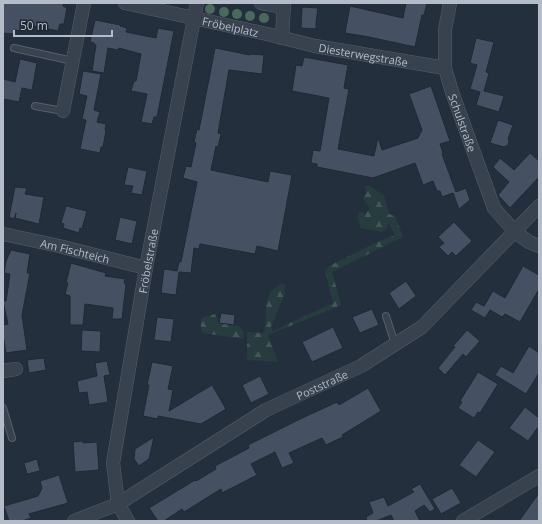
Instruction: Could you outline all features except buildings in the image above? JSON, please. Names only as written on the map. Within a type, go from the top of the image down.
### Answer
[{"type":"street","points":[[63,111],[84,3]]},
{"type":"street","points":[[125,3],[194,18]]},
{"type":"street","name":"Fröbelplatz","points":[[197,3],[194,18],[282,38]]},
{"type":"street","points":[[261,3],[284,5],[282,38]]},
{"type":"street","name":"Schulstraße","points":[[450,3],[446,22],[445,68],[452,92],[494,208],[515,232],[529,242],[539,246]]},
{"type":"street","name":"Fröbelstraße","points":[[118,504],[113,463],[146,268],[194,18]]},
{"type":"street","name":"Diesterwegstraße","points":[[282,38],[315,46],[445,68]]},
{"type":"street","name":"Poststraße","points":[[74,521],[118,504],[266,410],[361,366],[422,327],[539,206]]},
{"type":"street","name":"Am Fischteich","points":[[3,234],[59,246],[146,268]]},
{"type":"street","points":[[3,372],[16,369]]},
{"type":"street","points":[[464,521],[539,476]]},
{"type":"street","points":[[118,504],[128,521]]},
{"type":"lane","points":[[14,48],[73,61]]},
{"type":"lane","points":[[35,106],[63,111]]},
{"type":"lane","points":[[386,316],[395,344]]},
{"type":"lane","points":[[3,408],[12,438]]},
{"type":"green space","points":[[365,186],[370,186],[384,196],[389,214],[395,216],[403,237],[332,272],[341,305],[268,335],[278,362],[247,360],[247,344],[249,342],[247,341],[247,332],[263,333],[265,330],[266,310],[269,295],[273,289],[282,284],[285,285],[285,293],[271,327],[273,331],[333,303],[325,271],[329,266],[375,243],[395,235],[388,222],[387,229],[382,232],[360,228],[357,217],[360,211],[365,214],[370,208],[363,198],[366,193]]},
{"type":"green space","points":[[215,314],[219,323],[239,326],[244,332],[243,339],[203,333],[201,330],[201,318]]}]
